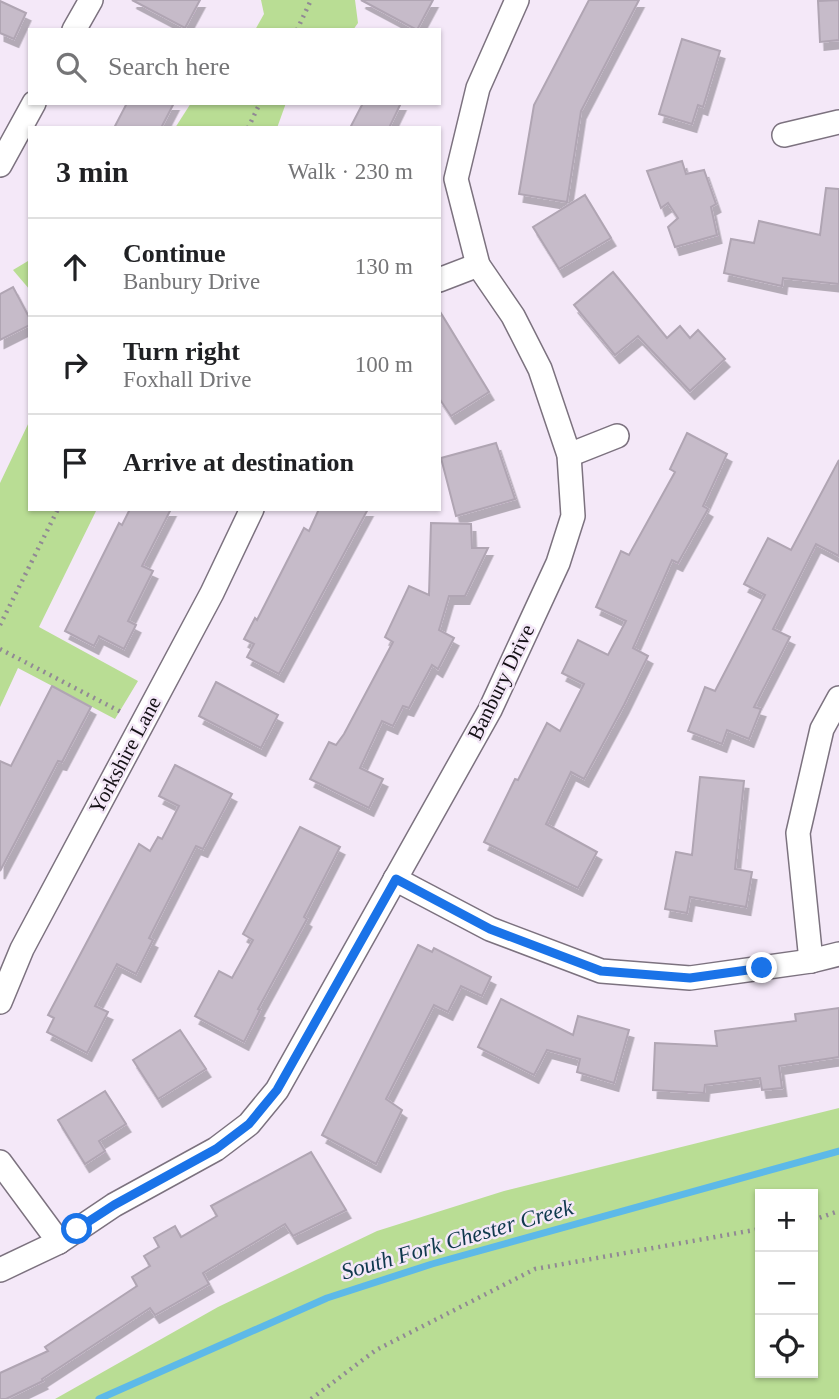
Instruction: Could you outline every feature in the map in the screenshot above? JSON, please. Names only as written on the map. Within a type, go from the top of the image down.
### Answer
[{"type":"street","points":[[75,28],[91,0]]},
{"type":"street","name":"Banbury Drive","points":[[0,1270],[59,1242],[114,1205],[216,1149],[249,1124],[277,1090],[490,710],[558,563],[573,516],[569,455],[540,369],[513,316],[478,265],[456,179],[478,88],[517,0]]},
{"type":"street","points":[[0,165],[33,105]]},
{"type":"street","points":[[784,135],[839,122]]},
{"type":"street","points":[[441,279],[478,265]]},
{"type":"street","points":[[569,455],[617,436]]},
{"type":"street","name":"Yorkshire Lane","points":[[0,1002],[22,949],[212,593],[251,511]]},
{"type":"street","points":[[811,961],[798,833],[822,729],[839,698]]},
{"type":"street","points":[[396,879],[490,929],[601,971],[690,978],[811,961],[839,954]]},
{"type":"street","points":[[0,1162],[59,1242]]},
{"type":"path","points":[[297,28],[311,0]]},
{"type":"path","points":[[249,126],[259,105]]},
{"type":"path","points":[[0,625],[57,511]]},
{"type":"path","points":[[0,649],[142,723]]},
{"type":"path","points":[[818,1218],[839,1211]]},
{"type":"path","points":[[311,1399],[376,1350],[535,1269],[755,1230]]},
{"type":"green space","points":[[261,0],[355,0],[358,23],[354,28],[256,28],[264,14]]},
{"type":"green space","points":[[190,105],[285,105],[278,126],[176,126]]},
{"type":"green space","points":[[28,261],[28,288],[13,270]]},
{"type":"green space","points":[[28,424],[28,511],[96,511],[39,627],[138,681],[115,719],[18,668],[0,707],[0,483]]},
{"type":"green space","points":[[839,1108],[839,1399],[55,1399],[218,1307],[377,1231],[504,1191]]},
{"type":"building","points":[[132,0],[200,0],[185,28]]},
{"type":"building","points":[[361,0],[433,0],[418,28],[413,28]]},
{"type":"building","points":[[589,0],[639,0],[581,111],[567,202],[519,194],[534,105]]},
{"type":"building","points":[[839,0],[839,40],[820,42],[818,1]]},
{"type":"building","points":[[0,1],[26,13],[14,39],[0,33]]},
{"type":"building","points":[[682,39],[720,51],[703,107],[698,105],[692,124],[659,114]]},
{"type":"building","points":[[126,105],[173,105],[162,126],[115,126]]},
{"type":"building","points":[[362,105],[400,105],[390,126],[351,126]]},
{"type":"building","points":[[682,161],[686,174],[704,170],[716,204],[711,207],[717,235],[675,247],[668,227],[678,218],[668,203],[661,208],[647,171]]},
{"type":"building","points":[[826,188],[839,189],[839,284],[783,278],[782,286],[724,273],[731,239],[754,243],[759,221],[820,235]]},
{"type":"building","points":[[585,195],[611,238],[559,269],[533,227]]},
{"type":"building","points":[[613,272],[667,338],[680,326],[690,338],[698,330],[725,359],[690,391],[638,336],[615,355],[574,305]]},
{"type":"building","points":[[13,287],[28,315],[28,326],[0,340],[0,294]]},
{"type":"building","points":[[441,313],[489,392],[451,416],[441,401]]},
{"type":"building","points":[[687,433],[727,454],[703,506],[708,509],[678,563],[672,560],[633,648],[648,656],[624,705],[584,779],[571,772],[546,824],[597,852],[578,888],[484,842],[547,723],[560,731],[584,684],[562,673],[578,640],[608,655],[626,621],[596,607],[621,551],[629,555],[675,472],[670,469]]},
{"type":"building","points":[[496,443],[515,499],[456,516],[441,458]]},
{"type":"building","points":[[839,460],[839,556],[816,544],[773,629],[790,637],[754,707],[761,709],[749,739],[727,730],[722,744],[688,731],[705,687],[715,691],[765,595],[744,584],[768,538],[791,550]]},
{"type":"building","points":[[129,511],[170,511],[142,566],[153,571],[128,621],[136,625],[124,649],[99,636],[94,646],[65,631],[119,523],[122,525]]},
{"type":"building","points":[[318,511],[367,511],[279,674],[247,657],[254,644],[244,639],[255,618],[257,620],[304,528],[309,531]]},
{"type":"building","points":[[431,523],[471,524],[472,548],[488,548],[465,596],[449,596],[439,630],[454,638],[438,669],[432,665],[409,708],[403,706],[393,726],[382,721],[360,768],[383,779],[369,808],[310,779],[329,742],[336,745],[344,734],[393,642],[385,637],[409,586],[429,595]]},
{"type":"building","points":[[216,682],[278,715],[261,748],[199,716]]},
{"type":"building","points":[[52,686],[91,707],[62,762],[58,761],[0,871],[0,761],[11,766]]},
{"type":"building","points":[[175,765],[232,794],[203,849],[196,846],[149,938],[153,940],[136,974],[117,964],[95,1006],[108,1012],[87,1053],[47,1032],[54,1018],[48,1015],[139,844],[150,851],[158,837],[162,839],[179,806],[159,796]]},
{"type":"building","points":[[700,777],[744,781],[735,869],[752,872],[746,907],[690,897],[687,913],[665,909],[676,852],[692,855]]},
{"type":"building","points":[[300,827],[340,847],[304,917],[307,919],[258,1009],[260,1010],[244,1042],[195,1016],[219,971],[232,978],[253,940],[243,934]]},
{"type":"building","points":[[418,945],[432,952],[434,948],[491,977],[482,996],[461,986],[448,1012],[434,1005],[386,1099],[402,1110],[376,1164],[322,1135]]},
{"type":"building","points":[[501,999],[573,1035],[578,1016],[629,1030],[614,1083],[577,1072],[580,1059],[547,1050],[534,1075],[478,1047]]},
{"type":"building","points":[[839,1008],[839,1057],[779,1066],[782,1088],[762,1090],[760,1078],[705,1085],[704,1093],[653,1090],[655,1043],[717,1046],[715,1031],[796,1021],[795,1014]]},
{"type":"building","points":[[180,1030],[206,1069],[158,1099],[133,1060]]},
{"type":"building","points":[[105,1091],[126,1124],[99,1141],[105,1151],[85,1164],[58,1120]]},
{"type":"building","points":[[311,1152],[346,1210],[293,1236],[285,1224],[203,1273],[209,1284],[155,1315],[150,1308],[42,1379],[43,1381],[6,1399],[0,1399],[0,1373],[48,1351],[45,1347],[137,1286],[132,1277],[150,1266],[144,1256],[159,1247],[154,1238],[175,1226],[181,1237],[217,1216],[211,1206]]},
{"type":"waterway","name":"South Fork Chester Creek","points":[[99,1399],[327,1298],[432,1264],[839,1151]]},
{"type":"route","points":[[77,1229],[114,1205],[216,1149],[249,1124],[277,1090],[396,879],[490,929],[601,971],[690,978],[762,968]]}]
